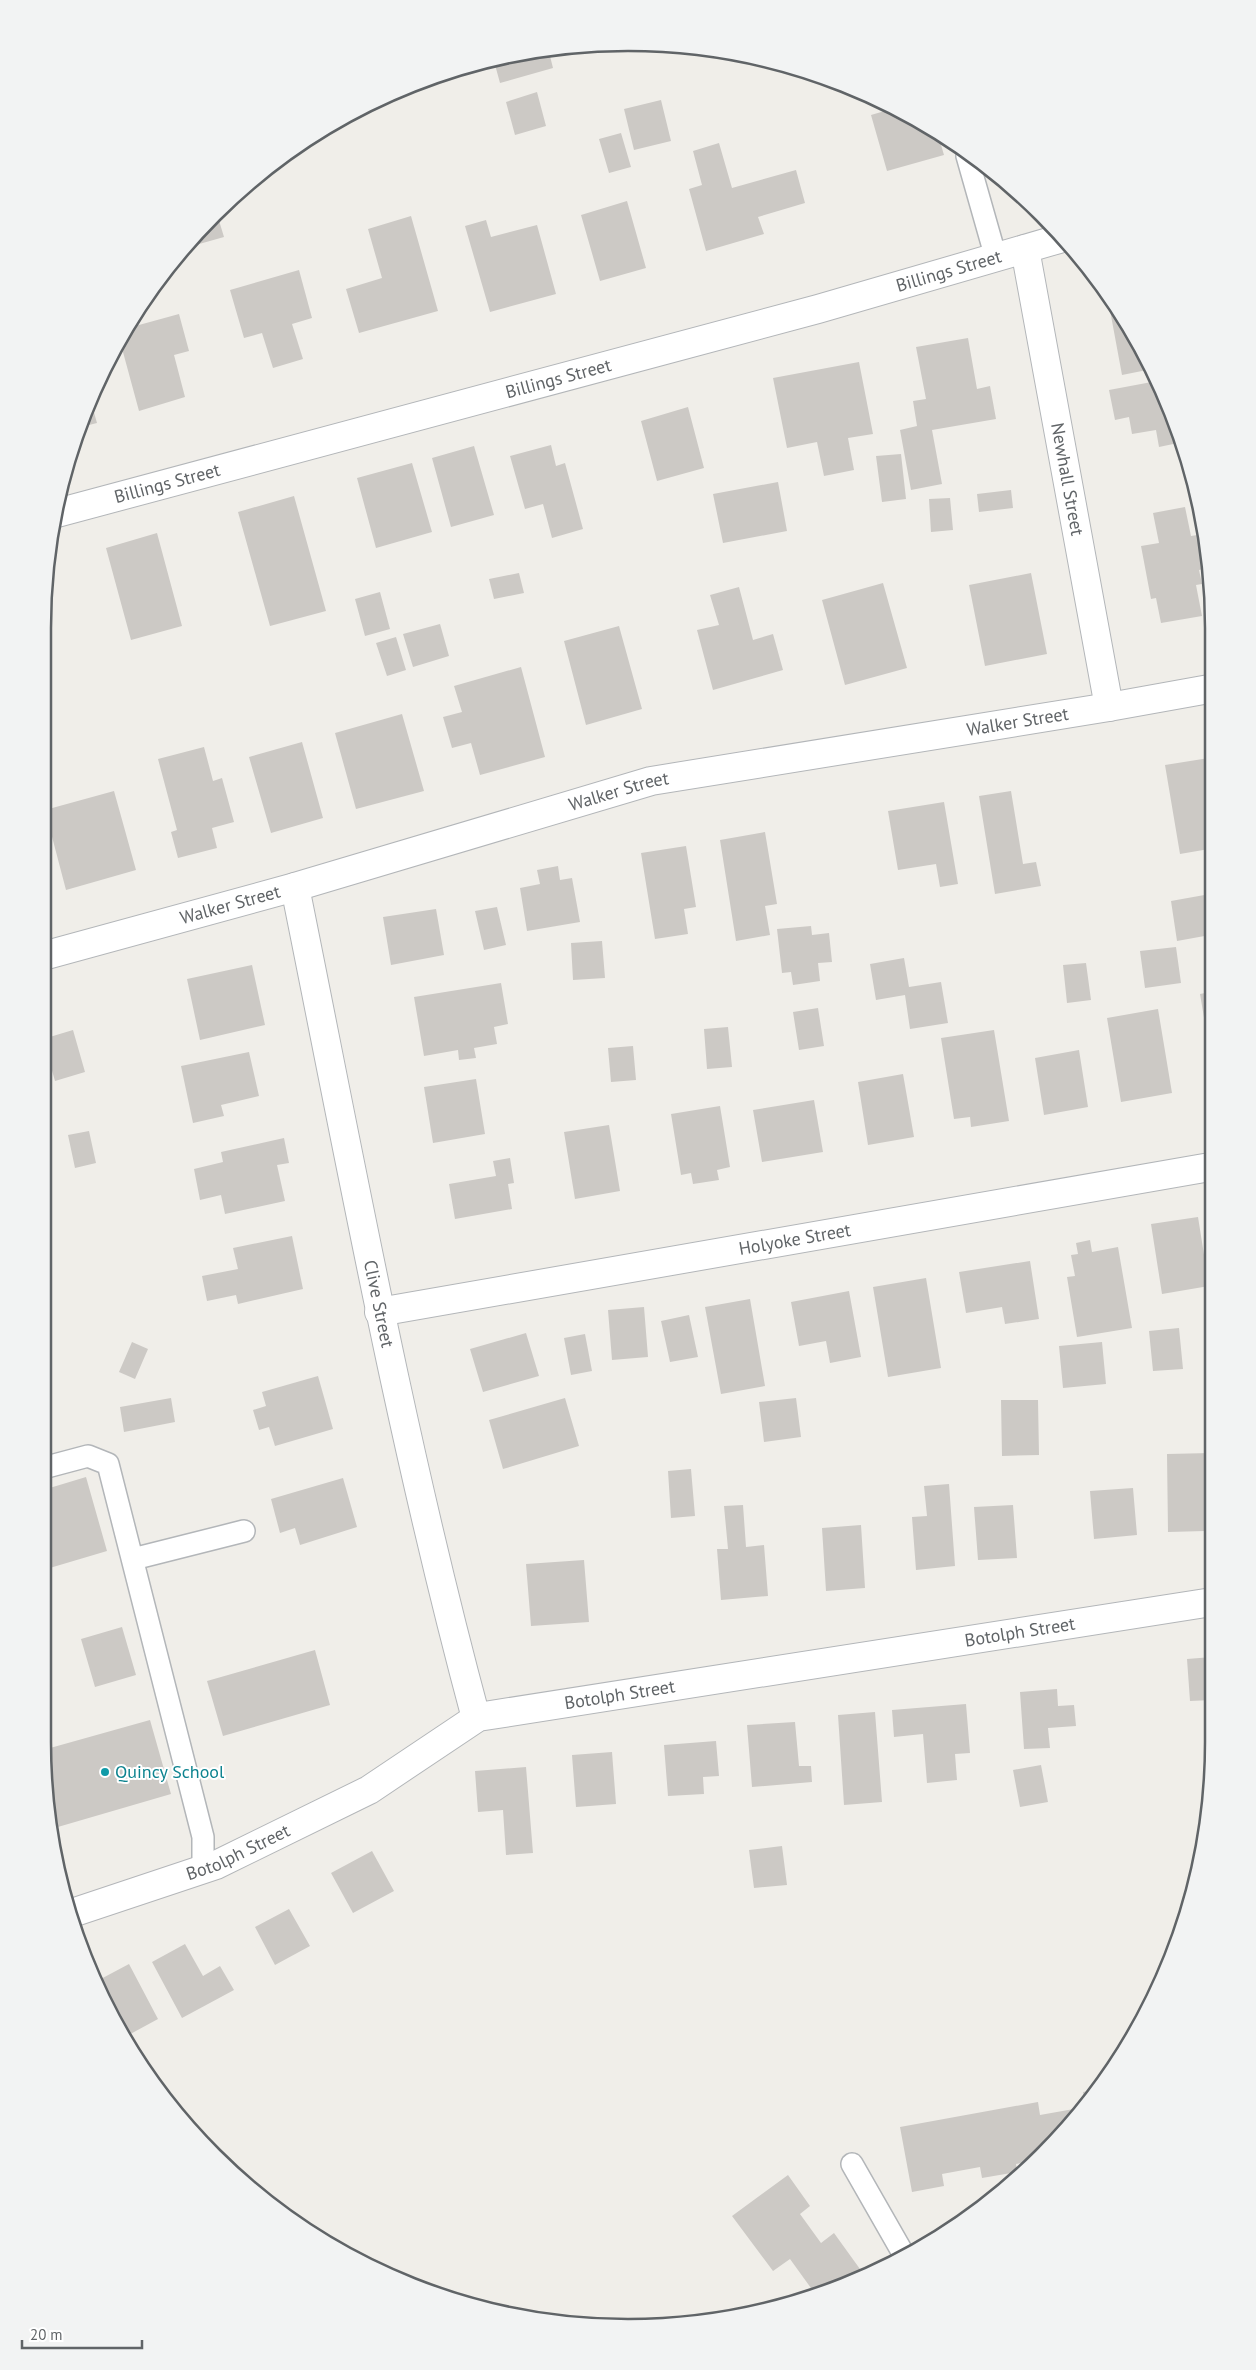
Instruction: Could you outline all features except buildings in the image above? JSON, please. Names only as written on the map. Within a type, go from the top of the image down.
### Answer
[{"type":"street","name":"Billings Street","points":[[63,511],[809,312],[1055,240]]},
{"type":"street","name":"Newhall Street","points":[[1026,249],[1109,708]]},
{"type":"street","name":"Walker Street","points":[[51,954],[295,887],[650,781],[1109,708],[1205,690]]},
{"type":"street","name":"Clive Street","points":[[295,887],[379,1312],[453,1630],[476,1718]]},
{"type":"street","name":"Holyoke Street","points":[[379,1312],[1205,1168]]},
{"type":"street","name":"Botolph Street","points":[[77,1911],[216,1865],[369,1790],[476,1718],[1205,1603]]},
{"type":"lane","points":[[969,163],[996,258]]},
{"type":"lane","points":[[51,1466],[88,1456],[108,1464],[203,1837],[203,1869]]},
{"type":"lane","points":[[133,1559],[244,1531]]},
{"type":"lane","points":[[852,2164],[901,2249]]},
{"type":"place","name":"Quincy School","points":[[105,1772]]}]
